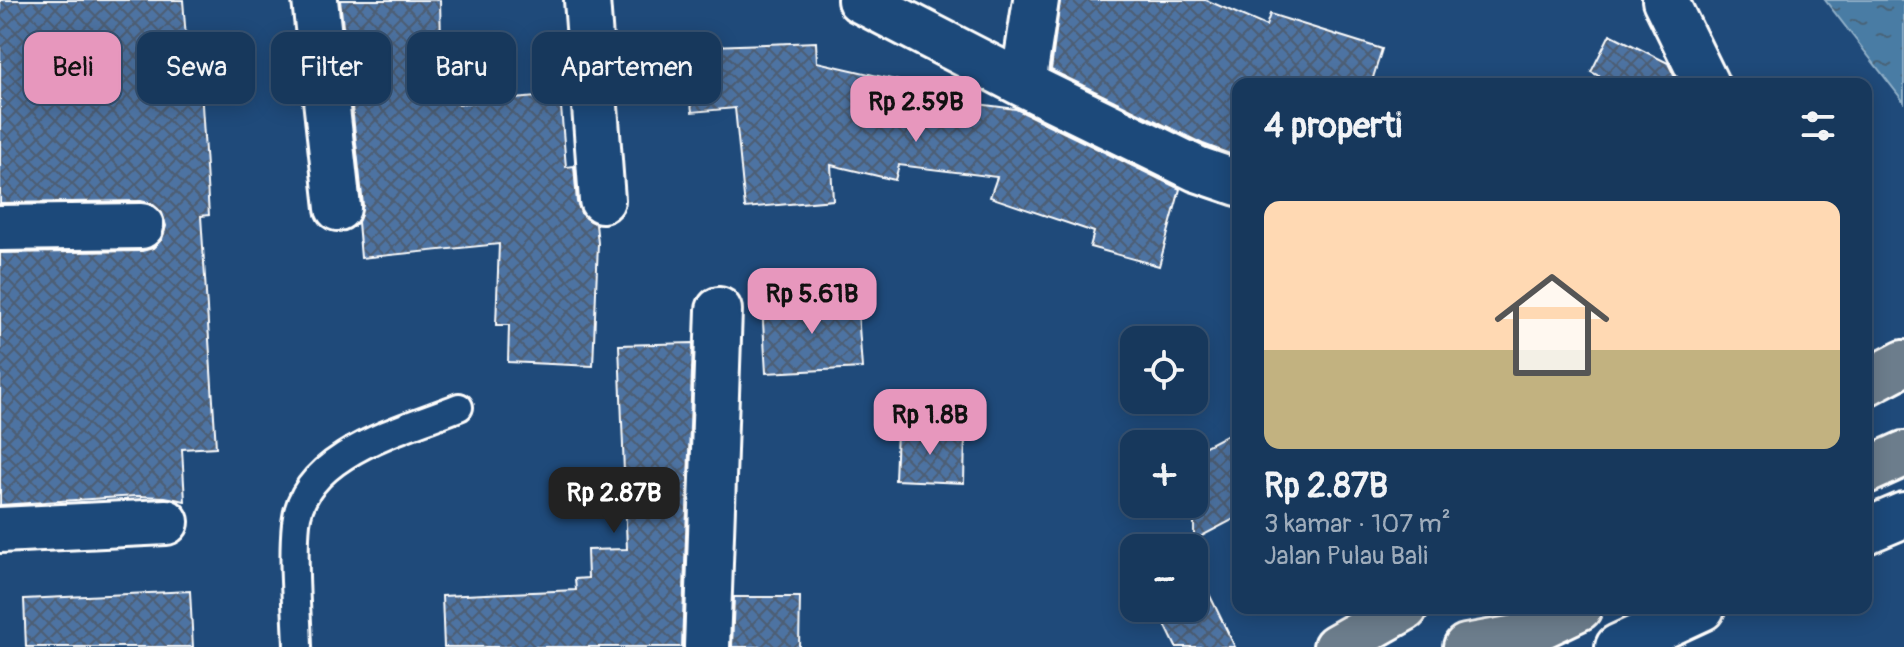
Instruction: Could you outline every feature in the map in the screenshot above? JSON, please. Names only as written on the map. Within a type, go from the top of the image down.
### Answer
[{"type":"highway","points":[[1872,380],[1904,363]]},
{"type":"highway","points":[[1872,468],[1904,454]]},
{"type":"highway","points":[[1336,647],[1394,614]]},
{"type":"highway","points":[[1466,647],[1516,638],[1566,614]]},
{"type":"street","points":[[315,0],[338,208]]},
{"type":"street","points":[[587,0],[602,200]]},
{"type":"street","points":[[860,0],[1197,169],[1232,181]]},
{"type":"street","points":[[1023,84],[1036,0]]},
{"type":"street","points":[[1665,0],[1703,78]]},
{"type":"street","points":[[0,228],[141,226]]},
{"type":"street","points":[[707,647],[719,310]]},
{"type":"street","points":[[1872,528],[1904,515]]},
{"type":"street","points":[[0,530],[166,522]]},
{"type":"street","points":[[1618,647],[1689,614]]},
{"type":"lane","points":[[298,647],[296,521],[305,495],[319,477],[346,453],[459,407]]},
{"type":"water","points":[[1825,0],[1904,0],[1904,102]]},
{"type":"building","points":[[0,0],[183,0],[185,32],[137,32],[137,104],[202,104],[209,215],[201,216],[216,447],[182,449],[185,501],[136,496],[0,505],[0,253],[142,251],[153,248],[162,239],[166,226],[162,213],[152,204],[141,201],[0,203]]},
{"type":"building","points":[[340,0],[440,0],[441,32],[407,32],[407,104],[516,104],[516,99],[532,97],[532,104],[561,104],[566,167],[574,166],[581,213],[596,224],[598,243],[593,366],[508,362],[509,325],[496,325],[499,244],[361,258],[358,222],[363,205],[352,104],[391,104],[391,32],[344,32]]},
{"type":"building","points":[[1060,0],[1206,0],[1266,26],[1270,14],[1382,49],[1373,78],[1232,78],[1232,155],[1203,144],[1051,70]]},
{"type":"building","points":[[1610,34],[1668,63],[1675,78],[1603,78],[1591,72]]},
{"type":"building","points":[[816,42],[817,62],[917,85],[915,96],[1016,109],[1180,189],[1159,266],[1090,247],[1094,232],[990,197],[997,177],[899,165],[895,180],[831,165],[833,200],[745,208],[735,108],[692,112],[691,104],[721,104],[721,46]]},
{"type":"building","points":[[857,299],[862,368],[766,373],[762,305]]},
{"type":"building","points":[[693,343],[682,647],[444,647],[442,596],[576,590],[575,579],[588,578],[587,550],[627,549],[619,345]]},
{"type":"building","points":[[897,431],[965,434],[964,483],[895,480]]},
{"type":"building","points":[[1232,432],[1232,520],[1205,534],[1194,534],[1194,518],[1208,518],[1208,445]]},
{"type":"building","points":[[190,591],[193,647],[26,647],[24,599]]},
{"type":"building","points":[[1208,592],[1235,647],[1176,647],[1164,622],[1208,622]]},
{"type":"building","points":[[734,597],[800,597],[799,647],[732,647]]}]
